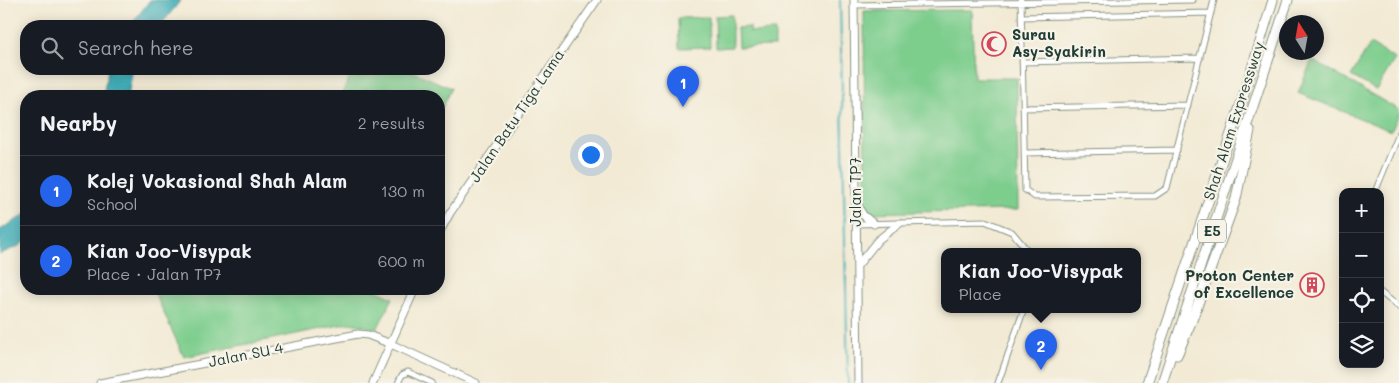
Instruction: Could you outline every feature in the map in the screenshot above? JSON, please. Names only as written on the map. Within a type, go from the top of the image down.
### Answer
[{"type":"highway","name":"Shah Alam Expressway","points":[[1147,383],[1242,101],[1273,0]]},
{"type":"highway","name":"Shah Alam Expressway","points":[[1162,383],[1288,0]]},
{"type":"highway","points":[[1167,383],[1236,199],[1262,79]]},
{"type":"street","name":"Jalan Batu Tiga Lama","points":[[445,222],[597,0]]},
{"type":"street","points":[[854,3],[1192,0]]},
{"type":"street","points":[[1021,1],[1025,190],[1035,197],[1155,196],[1167,188],[1214,0]]},
{"type":"street","name":"Jalan TP7","points":[[854,3],[858,383]]},
{"type":"street","points":[[1021,17],[1211,13]]},
{"type":"street","points":[[1022,62],[1200,58]]},
{"type":"street","points":[[1023,108],[1188,105]]},
{"type":"street","points":[[1377,188],[1399,134]]},
{"type":"street","points":[[1024,153],[1177,150]]},
{"type":"street","points":[[856,203],[863,215],[874,224]]},
{"type":"street","name":"Jalan TP7","points":[[856,224],[985,221],[1012,232],[1025,248]]},
{"type":"street","points":[[857,266],[878,240],[900,223]]},
{"type":"street","points":[[373,383],[412,295]]},
{"type":"street","points":[[1384,295],[1399,307]]},
{"type":"street","points":[[998,383],[1023,313]]},
{"type":"street","name":"Jalan SU 4","points":[[100,383],[349,335],[368,336],[391,344]]},
{"type":"street","points":[[391,344],[464,381],[476,383]]},
{"type":"street","points":[[398,383],[402,375],[408,372],[432,383]]},
{"type":"green space","points":[[972,10],[974,78],[1017,78],[1018,210],[865,213],[864,11]]},
{"type":"green space","points":[[732,15],[732,47],[716,48],[715,16]]},
{"type":"green space","points":[[709,17],[710,47],[679,48],[678,18]]},
{"type":"green space","points":[[750,27],[750,32],[775,31],[775,46],[738,47],[737,28]]},
{"type":"green space","points":[[1370,44],[1395,59],[1376,90],[1351,76]]},
{"type":"green space","points":[[1312,60],[1399,110],[1399,115],[1391,131],[1298,93]]},
{"type":"green space","points":[[350,75],[421,75],[451,88],[445,101],[445,90],[344,90]]},
{"type":"green space","points":[[156,295],[386,295],[393,298],[377,329],[350,323],[184,357]]},
{"type":"water","points":[[150,0],[181,0],[165,20],[135,20]]},
{"type":"water","points":[[107,75],[132,75],[129,90],[104,90]]},
{"type":"water","points":[[20,218],[20,245],[0,254],[0,230]]},
{"type":"waterway","points":[[840,0],[848,383]]},
{"type":"place","name":"Surau Asy-Syakirin","points":[[994,44]]},
{"type":"place","name":"Kolej Vokasional Shah Alam","points":[[683,107]]},
{"type":"place","name":"Proton Center of Excellence","points":[[1312,285]]},
{"type":"place","name":"Kian Joo-Visypak","points":[[1041,370]]}]
